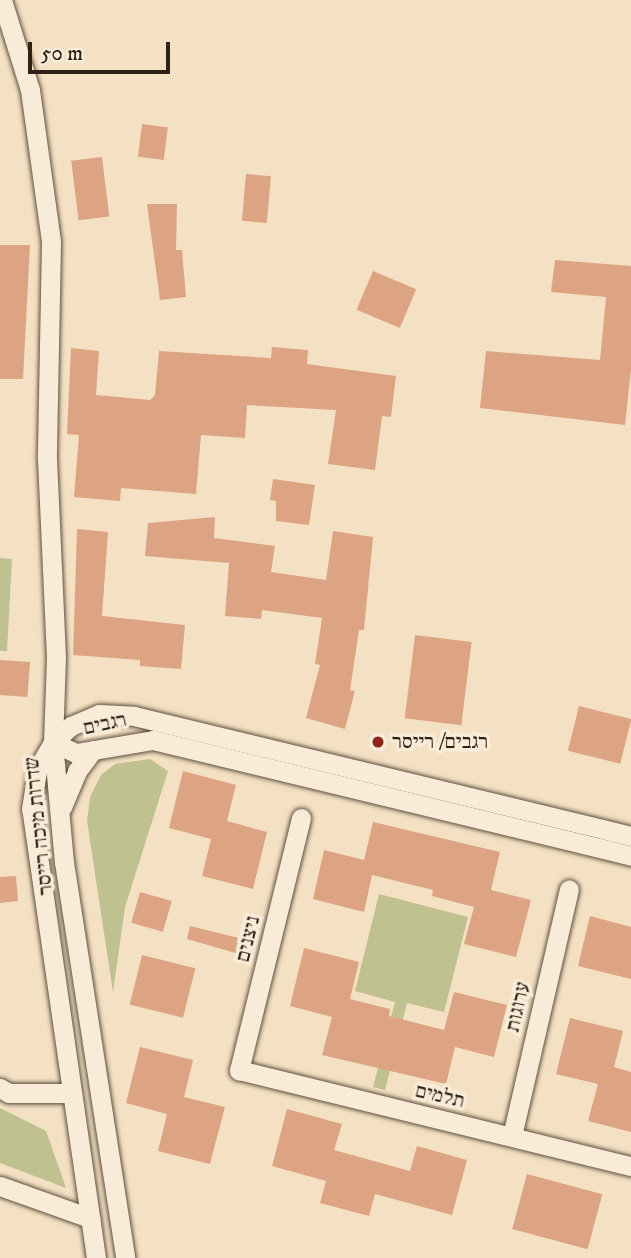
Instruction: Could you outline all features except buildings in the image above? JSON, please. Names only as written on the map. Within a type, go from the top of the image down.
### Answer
[{"type":"street","points":[[2,0],[30,90],[51,243],[47,459],[56,657],[53,742]]},
{"type":"street","name":"רגבים","points":[[631,836],[134,716],[86,718],[53,742],[76,753],[118,742],[153,740],[631,856]]},
{"type":"street","name":"שדרות מיכה רייסר","points":[[53,742],[60,813],[125,1258]]},
{"type":"street","name":"שדרות מיכה רייסר","points":[[53,742],[37,770],[31,808],[96,1258]]},
{"type":"street","points":[[60,813],[67,789],[93,750]]},
{"type":"street","name":"ניצנים","points":[[239,1070],[301,818]]},
{"type":"street","name":"ערוגות","points":[[512,1136],[569,889]]},
{"type":"street","name":"תלמים","points":[[239,1070],[631,1166]]},
{"type":"street","points":[[0,1088],[9,1093],[71,1093]]},
{"type":"street","points":[[0,1186],[90,1218]]},
{"type":"green space","points":[[0,558],[12,559],[7,651],[0,651]]},
{"type":"green space","points":[[150,759],[168,771],[125,907],[113,992],[87,821],[90,797],[101,775],[115,764]]},
{"type":"green space","points":[[379,894],[468,917],[444,1012],[407,1003],[385,1090],[373,1087],[395,1002],[355,991]]},
{"type":"green space","points":[[0,1108],[46,1131],[66,1188],[0,1163]]},
{"type":"place","name":"רגבים/ רייסר","points":[[378,742]]}]
